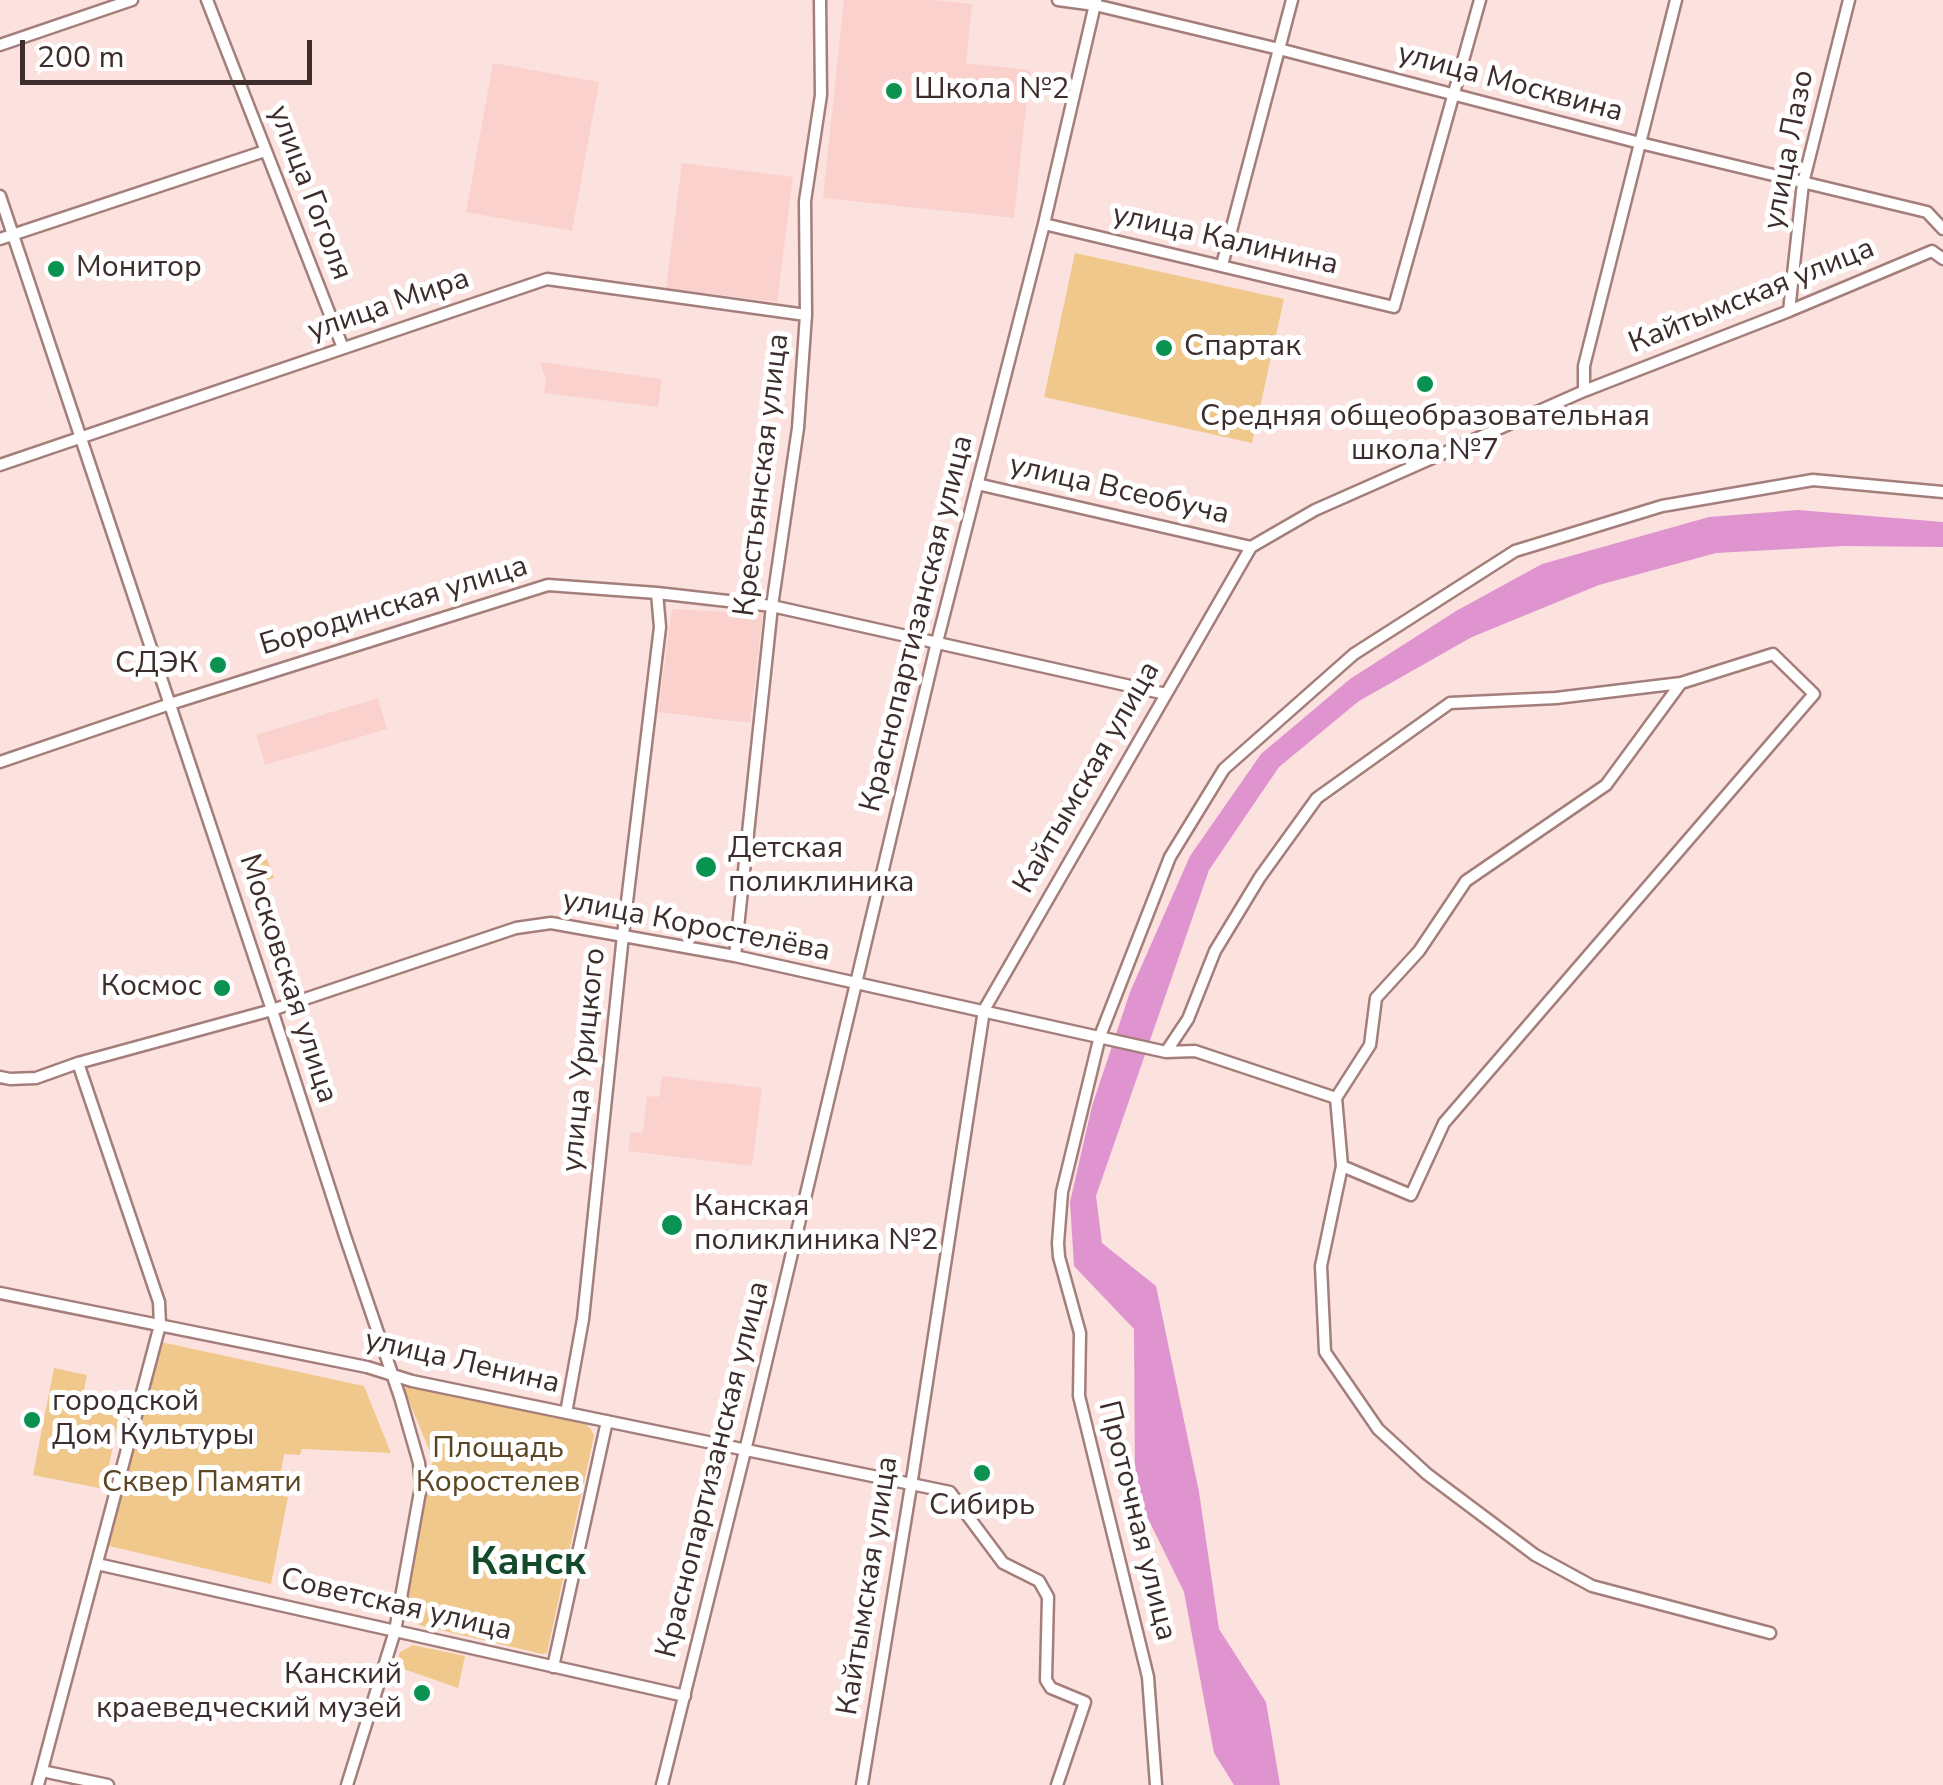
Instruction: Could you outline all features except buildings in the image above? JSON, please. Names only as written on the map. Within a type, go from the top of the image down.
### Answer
[{"type":"street","points":[[0,46],[132,0]]},
{"type":"street","name":"улица Гоголя","points":[[207,0],[342,348]]},
{"type":"street","name":"Крестьянская улица","points":[[735,956],[772,606],[798,428],[806,315],[805,201],[820,94],[820,0]]},
{"type":"street","name":"улица Москвина","points":[[1058,0],[1095,2],[1640,143],[1927,212],[1943,228]]},
{"type":"street","points":[[1222,264],[1292,0]]},
{"type":"street","points":[[1453,95],[1480,0]]},
{"type":"street","points":[[1584,391],[1584,366],[1676,0]]},
{"type":"street","name":"улица Лазо","points":[[1789,311],[1803,183],[1849,0]]},
{"type":"street","name":"Краснопартизанская улица","points":[[662,1785],[1095,2]]},
{"type":"street","name":"улица Калинина","points":[[1044,224],[1394,306],[1453,95]]},
{"type":"street","points":[[0,239],[266,151]]},
{"type":"street","name":"Московская улица","points":[[0,196],[419,1464],[421,1486],[395,1631],[348,1785]]},
{"type":"street","points":[[1943,240],[1932,252],[1943,260]]},
{"type":"street","name":"Кайтымская улица","points":[[862,1785],[984,1010],[1251,547],[1315,510],[1584,391],[1932,252]]},
{"type":"street","name":"улица Мира","points":[[0,465],[547,278],[806,315]]},
{"type":"street","name":"Проточная улица","points":[[1156,1785],[1148,1677],[1079,1396],[1080,1334],[1058,1244],[1062,1192],[1100,1036],[1170,857],[1224,769],[1354,654],[1516,551],[1662,506],[1813,480],[1943,492]]},
{"type":"street","name":"улица Всеобуча","points":[[977,484],[1251,547]]},
{"type":"street","name":"Бородинская улица","points":[[0,762],[548,585],[772,606],[1166,694]]},
{"type":"street","name":"улица Урицкого","points":[[566,1413],[583,1318],[660,626],[657,593]]},
{"type":"street","points":[[1166,1052],[1188,1020],[1215,951],[1260,878],[1318,798],[1450,703],[1556,698],[1681,683],[1773,654],[1814,694],[1444,1123],[1412,1195],[1342,1166]]},
{"type":"street","points":[[1681,683],[1606,785],[1466,881],[1419,950],[1376,998],[1370,1045],[1336,1098],[1342,1166],[1321,1266],[1325,1352],[1378,1430],[1427,1474],[1535,1556],[1592,1586],[1770,1632]]},
{"type":"street","name":"улица Коростелёва","points":[[0,1077],[36,1078],[272,1010],[534,924],[566,924],[735,956],[1166,1052],[1195,1051],[1336,1098]]},
{"type":"street","points":[[38,1785],[160,1325],[160,1302],[78,1063]]},
{"type":"street","name":"улица Ленина","points":[[0,1293],[367,1366],[392,1376],[950,1492],[1004,1564],[1032,1577],[1048,1597],[1046,1680],[1051,1688],[1085,1702],[1057,1785]]},
{"type":"street","points":[[553,1667],[607,1422]]},
{"type":"street","name":"Советская улица","points":[[97,1564],[685,1696]]},
{"type":"street","points":[[42,1771],[108,1785]]},
{"type":"shaded area","points":[[844,0],[972,4],[966,63],[1030,70],[1014,218],[823,198]]},
{"type":"shaded area","points":[[493,63],[599,82],[572,231],[466,212]]},
{"type":"shaded area","points":[[682,163],[793,177],[777,302],[666,288]]},
{"type":"shaded area","points":[[540,362],[662,379],[658,407],[544,393],[546,381]]},
{"type":"shaded area","points":[[1798,510],[1943,522],[1943,547],[1844,546],[1716,553],[1599,585],[1472,637],[1359,701],[1279,767],[1209,870],[1096,1196],[1102,1243],[1156,1286],[1199,1492],[1219,1629],[1266,1702],[1280,1785],[1234,1785],[1214,1753],[1184,1592],[1135,1492],[1134,1329],[1074,1266],[1070,1202],[1092,1106],[1130,992],[1190,856],[1261,754],[1350,679],[1456,611],[1542,564],[1709,517]]},
{"type":"shaded area","points":[[672,609],[763,614],[750,723],[658,712]]},
{"type":"shaded area","points":[[378,698],[387,729],[265,765],[256,735]]},
{"type":"shaded area","points":[[662,1076],[762,1088],[752,1166],[628,1151],[631,1132],[643,1133],[647,1096],[659,1097]]},
{"type":"green space","name":"Спартак","points":[[1075,253],[1284,299],[1252,443],[1044,397]]},
{"type":"green space","points":[[267,859],[274,878],[248,886],[242,867]]},
{"type":"green space","name":"Сквер Памяти","points":[[161,1342],[364,1386],[391,1453],[302,1449],[300,1455],[284,1454],[277,1495],[288,1497],[271,1584],[109,1546]]},
{"type":"green space","points":[[54,1368],[87,1375],[80,1409],[119,1416],[104,1489],[33,1475]]},
{"type":"green space","name":"Площадь Коростелев","points":[[411,1384],[580,1419],[591,1429],[594,1436],[547,1653],[419,1625],[407,1614],[433,1459],[404,1389]]},
{"type":"green space","points":[[413,1645],[465,1656],[458,1688],[395,1666],[400,1652]]},
{"type":"place","name":"Школа №2","points":[[894,91]]},
{"type":"place","name":"Монитор","points":[[56,269]]},
{"type":"place","name":"Спартак","points":[[1164,348]]},
{"type":"place","name":"Средняя общеобразовательная школа №7","points":[[1425,384]]},
{"type":"place","name":"СДЭК","points":[[218,665]]},
{"type":"place","name":"Детская поликлиника","points":[[706,867]]},
{"type":"place","name":"Космос","points":[[222,988]]},
{"type":"place","name":"Канская поликлиника №2","points":[[672,1225]]},
{"type":"place","name":"городской Дом Культуры","points":[[32,1420]]},
{"type":"place","name":"Сибирь","points":[[982,1473]]},
{"type":"place","name":"Канский краеведческий музей","points":[[422,1693]]},
{"type":"district","name":"Канск","points":[[528,1564]]}]
